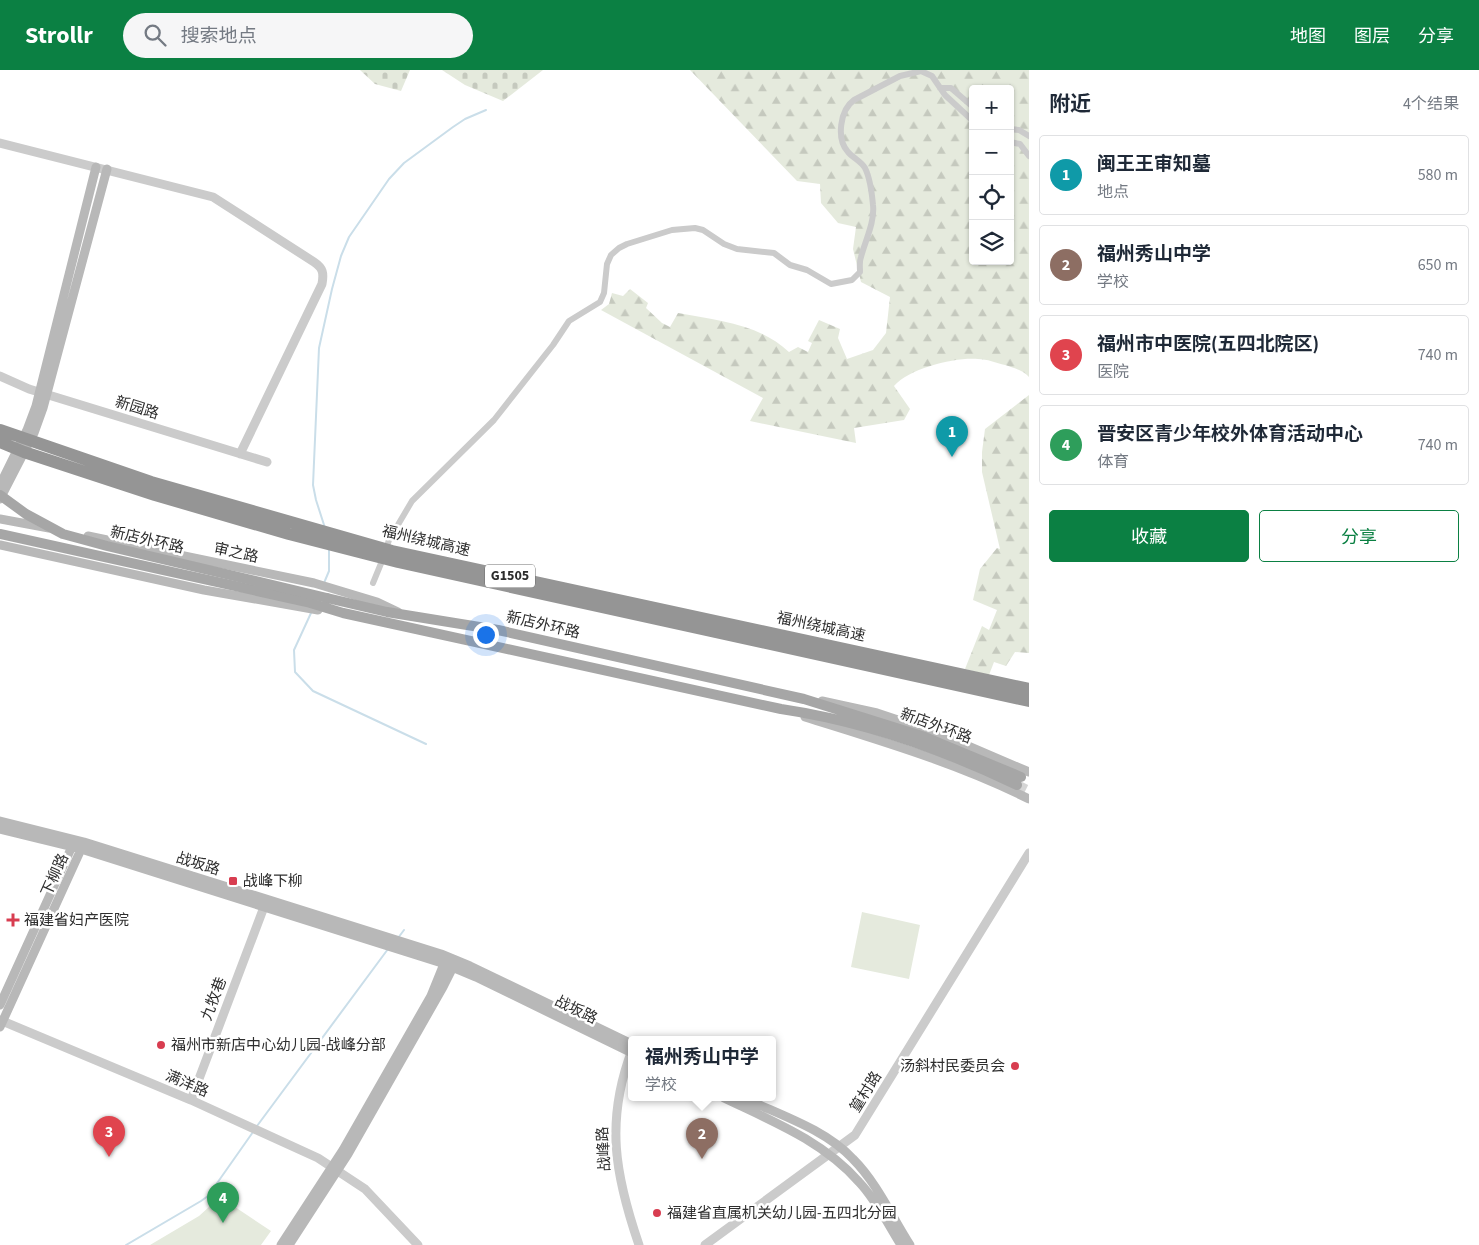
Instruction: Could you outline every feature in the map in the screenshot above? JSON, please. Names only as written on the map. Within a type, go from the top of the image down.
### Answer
[{"type":"highway","points":[[0,421],[151,482]]},
{"type":"highway","name":"福州绕城高速","points":[[0,430],[151,482],[392,551],[1029,689]]},
{"type":"highway","name":"福州绕城高速","points":[[0,443],[155,495],[289,534],[398,562],[1029,701]]},
{"type":"main road","points":[[0,497],[34,433],[96,166]]},
{"type":"main road","points":[[0,485],[28,430],[43,393],[107,169]]},
{"type":"main road","name":"新店外环路","points":[[0,497],[63,534],[324,605],[343,613],[781,709],[811,713],[872,729],[1022,778]]},
{"type":"main road","name":"审之路","points":[[0,519],[314,582],[377,602],[404,614]]},
{"type":"main road","name":"新店外环路","points":[[0,534],[324,605],[404,614],[498,630],[804,699],[925,737],[1022,778]]},
{"type":"main road","points":[[0,545],[204,590],[305,607],[324,605]]},
{"type":"main road","points":[[781,709],[927,756],[1029,799]]},
{"type":"main road","name":"战坂路","points":[[0,820],[450,962],[628,1047]]},
{"type":"main road","name":"战坂路","points":[[0,829],[78,844],[264,907],[385,941]]},
{"type":"main road","name":"下柳路","points":[[0,1005],[78,844]]},
{"type":"main road","name":"下柳路","points":[[1,1023],[78,844]]},
{"type":"main road","points":[[288,1245],[335,1169],[450,962]]},
{"type":"main road","points":[[730,1101],[801,1135],[830,1154],[864,1187],[901,1245]]},
{"type":"main road","points":[[750,1101],[802,1125],[839,1147],[853,1159],[868,1178],[910,1245]]},
{"type":"main road","points":[[281,1245],[335,1169]]},
{"type":"street","points":[[373,583],[389,540],[412,501],[494,420],[569,321],[600,302],[604,293],[607,264],[615,251],[627,244],[672,230],[695,228],[703,230],[724,244],[737,249],[774,253],[787,263],[807,270],[831,284],[852,280],[860,272],[860,260],[872,219],[873,207],[866,171],[844,146],[842,127],[844,112],[848,105],[893,79],[912,72],[921,71],[929,74],[945,95],[969,117]]},
{"type":"street","points":[[940,88],[951,88],[969,104]]},
{"type":"street","points":[[1014,129],[1020,130],[1029,136]]},
{"type":"street","points":[[0,142],[213,197],[322,269],[324,273],[322,284],[240,454]]},
{"type":"street","points":[[1014,143],[1020,144],[1029,156]]},
{"type":"street","name":"新园路","points":[[0,376],[20,386],[267,462]]},
{"type":"street","name":"篁村路","points":[[704,1245],[855,1135],[1029,853]]},
{"type":"street","name":"九牧巷","points":[[191,1100],[264,907]]},
{"type":"street","name":"满洋路","points":[[1,1023],[191,1100],[318,1158],[365,1190],[418,1245]]},
{"type":"street","name":"战峰路","points":[[628,1064],[618,1101],[615,1124],[615,1150],[623,1196],[639,1245]]},
{"type":"street","name":"满洋路","points":[[357,1184],[361,1194],[410,1245]]},
{"type":"green space","points":[[360,70],[410,70],[401,91],[375,84]]},
{"type":"green space","points":[[442,70],[543,70],[503,101],[465,85]]},
{"type":"green space","points":[[690,70],[1029,70],[1029,377],[1015,368],[981,359],[957,360],[922,369],[894,386],[910,409],[904,420],[854,428],[856,443],[750,421],[763,398],[601,310],[609,304],[612,293],[623,296],[630,289],[648,303],[646,308],[662,323],[670,327],[678,313],[708,318],[751,329],[777,342],[789,352],[798,347],[808,352],[812,343],[808,341],[819,320],[840,329],[838,338],[847,359],[873,350],[886,333],[890,297],[861,282],[853,249],[856,227],[838,223],[821,203],[820,184],[797,181]]},
{"type":"green space","points":[[1029,395],[1029,653],[1015,652],[1006,666],[994,662],[989,675],[965,669],[982,626],[989,630],[997,610],[973,600],[980,569],[997,548],[1000,549],[982,472],[985,429]]},
{"type":"green space","points":[[862,912],[920,925],[909,979],[851,967]]},
{"type":"green space","points":[[220,1197],[271,1231],[261,1245],[150,1245],[199,1216]]},
{"type":"waterway","points":[[325,528],[313,485],[319,348],[341,256],[349,237],[389,179],[404,163],[465,119],[486,110]]},
{"type":"waterway","points":[[324,583],[329,571],[329,549]]},
{"type":"waterway","points":[[311,613],[294,650],[295,672],[313,691],[426,744]]},
{"type":"waterway","points":[[398,938],[404,930]]},
{"type":"waterway","points":[[257,1126],[388,949]]},
{"type":"waterway","points":[[126,1245],[208,1196],[253,1132]]},
{"type":"tunnel","points":[[1017,785],[1029,791]]},
{"type":"place","name":"闽王王审知墓","points":[[952,457]]},
{"type":"place","name":"战峰下柳","points":[[233,881]]},
{"type":"place","name":"福建省妇产医院","points":[[13,920]]},
{"type":"place","name":"福州市新店中心幼儿园-战峰分部","points":[[161,1045]]},
{"type":"place","name":"汤斜村民委员会","points":[[1015,1066]]},
{"type":"place","name":"福州市中医院(五四北院区)","points":[[109,1157]]},
{"type":"place","name":"福州秀山中学","points":[[702,1159]]},
{"type":"place","name":"福建省直属机关幼儿园-五四北分园","points":[[657,1213]]},
{"type":"place","name":"晋安区青少年校外体育活动中心","points":[[223,1223]]}]
